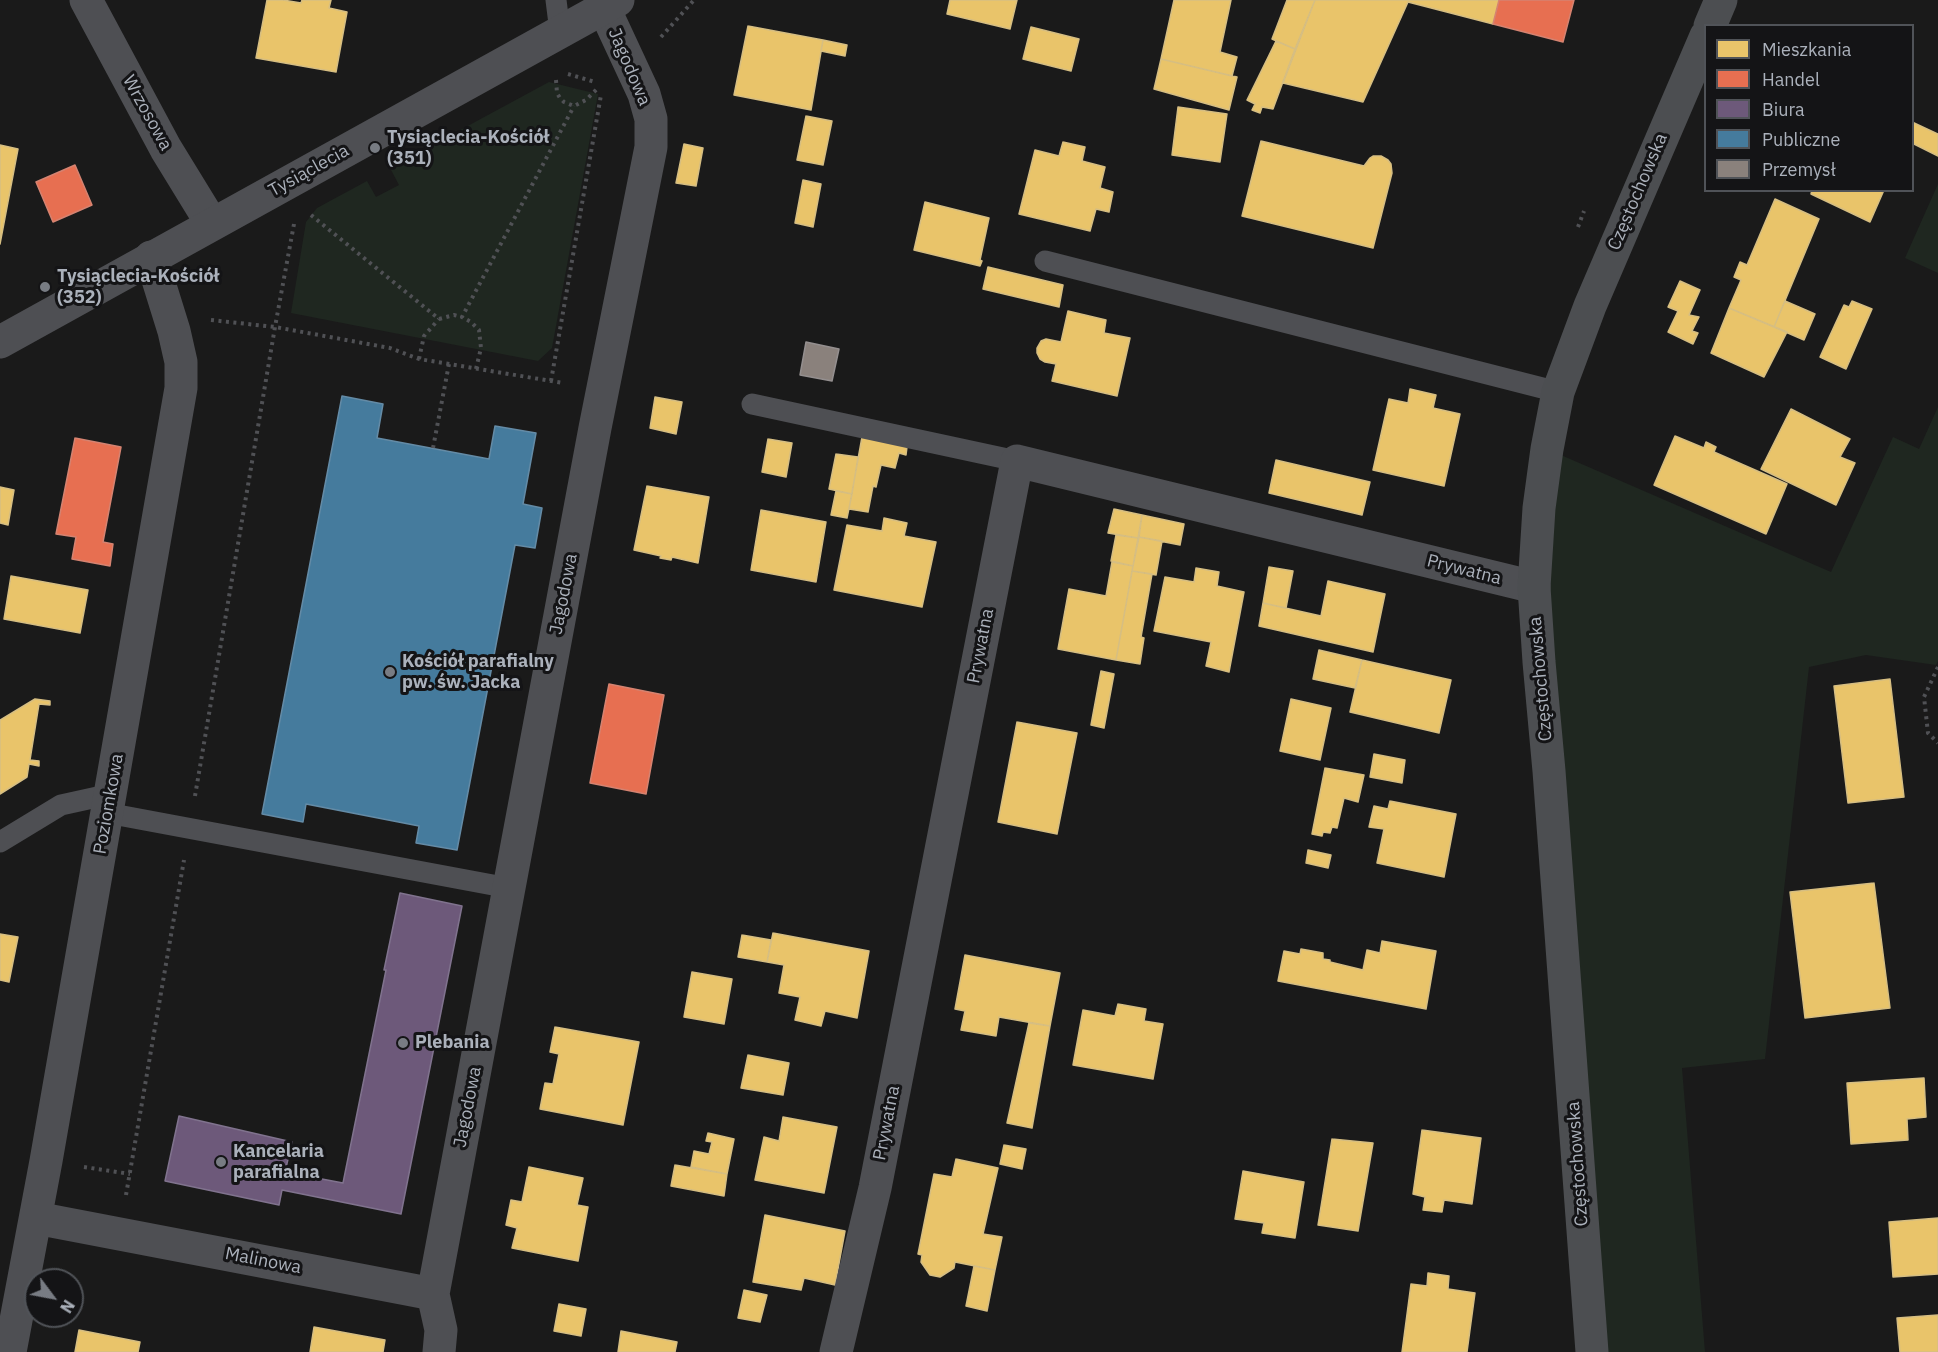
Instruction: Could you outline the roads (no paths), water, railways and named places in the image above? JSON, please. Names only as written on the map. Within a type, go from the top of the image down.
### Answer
[{"type":"main road","points":[[1711,24],[1721,0]]},
{"type":"main road","name":"Częstochowska","points":[[1592,1352],[1534,587],[1539,508],[1558,392],[1620,233],[1704,41]]},
{"type":"street","name":"Wrzosowa","points":[[86,0],[166,148],[212,224]]},
{"type":"street","name":"Tysiąclecia","points":[[0,342],[611,4]]},
{"type":"street","name":"Jagodowa","points":[[433,1294],[602,390],[651,147],[651,119],[611,4]]},
{"type":"street","name":"Poziomkowa","points":[[10,1352],[36,1218],[181,388],[181,362],[174,331],[151,257]]},
{"type":"street","name":"Prywatna","points":[[836,1352],[877,1176],[1017,461],[1534,587]]},
{"type":"street","name":"Malinowa","points":[[36,1218],[433,1294]]},
{"type":"street","points":[[433,1294],[441,1329],[439,1352]]},
{"type":"lane","points":[[556,0],[560,32]]},
{"type":"lane","points":[[1045,261],[1558,392]]},
{"type":"lane","points":[[752,404],[1017,461]]},
{"type":"lane","points":[[0,842],[62,805],[109,804],[189,828],[510,888]]},
{"type":"place","name":"Tysiąclecia-Kościół (351)","points":[[375,148]]},
{"type":"place","name":"Tysiąclecia-Kościół (352)","points":[[45,287]]},
{"type":"place","name":"Kościół parafialny pw. św. Jacka","points":[[390,672]]},
{"type":"place","name":"Plebania","points":[[403,1043]]},
{"type":"place","name":"Kancelaria parafialna","points":[[221,1162]]}]
